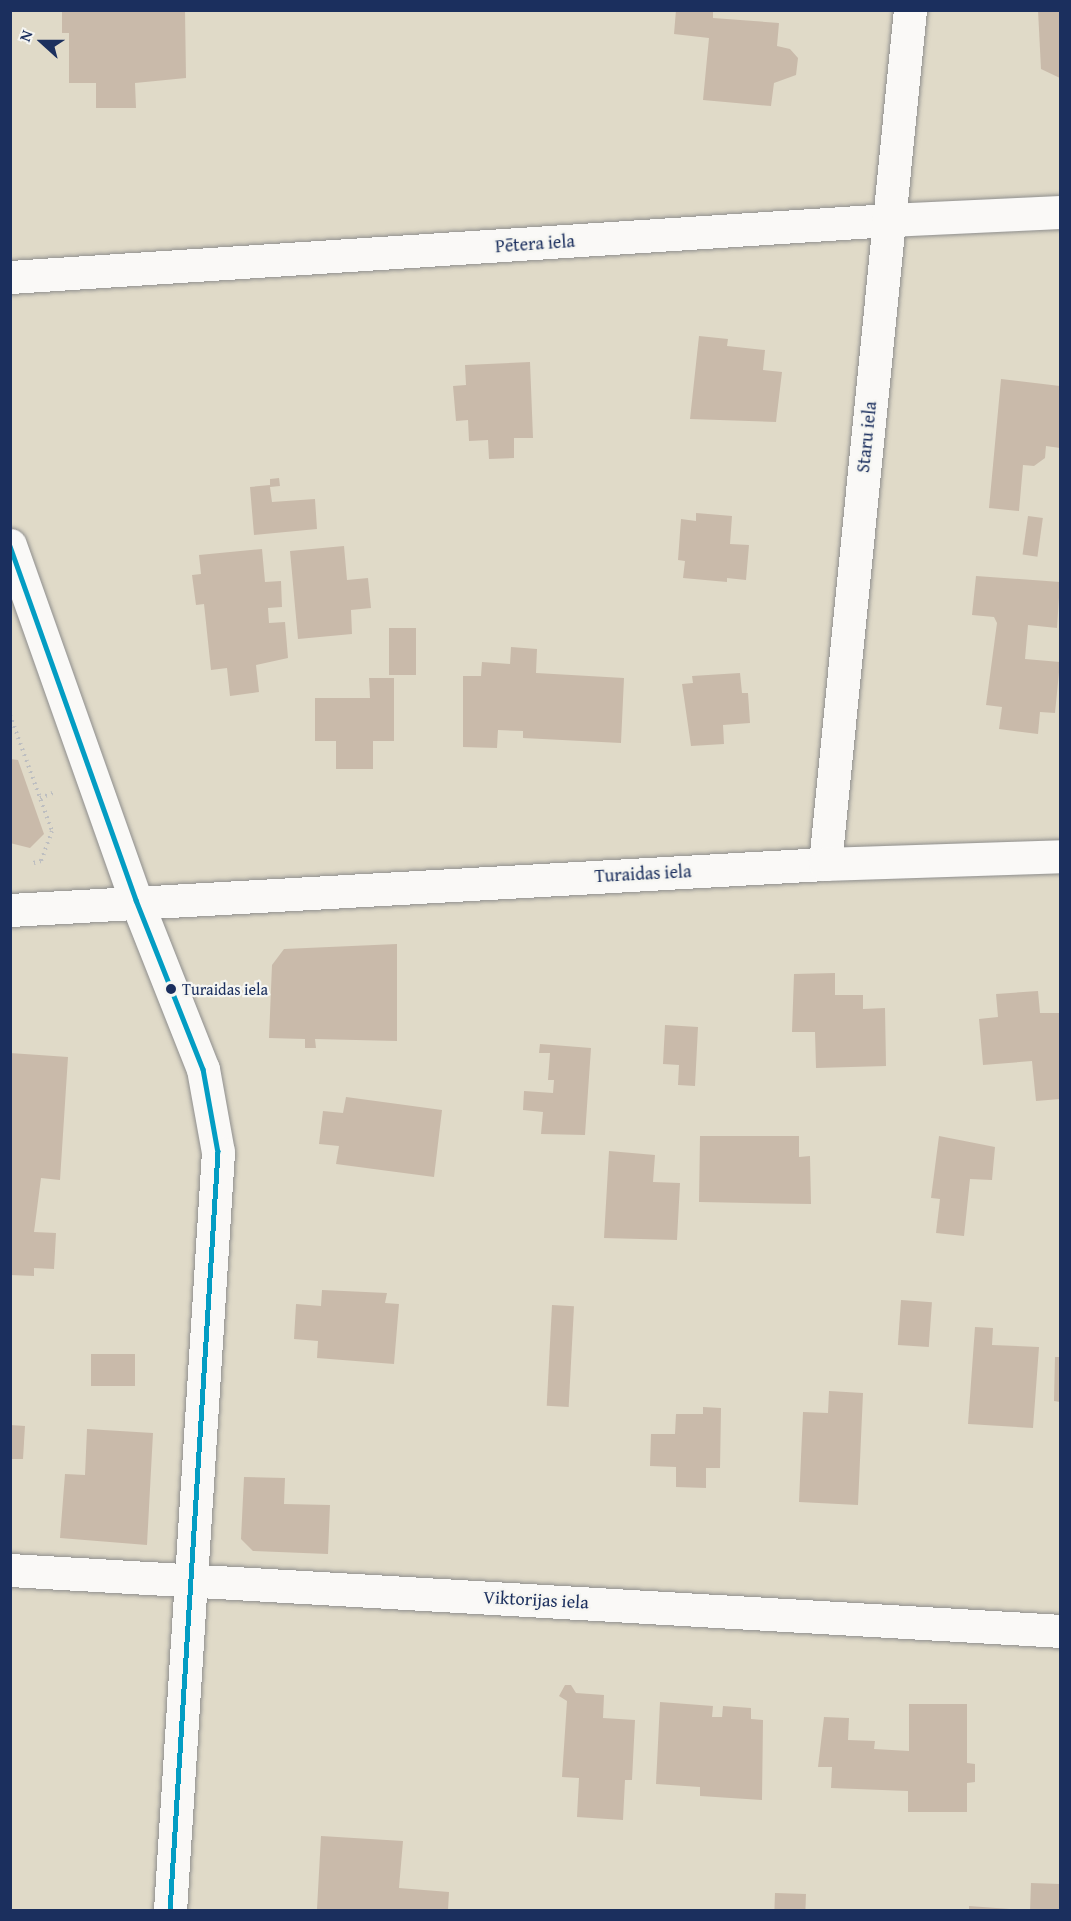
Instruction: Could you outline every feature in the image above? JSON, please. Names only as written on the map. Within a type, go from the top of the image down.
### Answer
[{"type":"street","name":"Staru iela","points":[[825,864],[910,10]]},
{"type":"street","name":"Pētera iela","points":[[10,278],[889,219],[1060,212]]},
{"type":"street","points":[[10,545],[136,900],[203,1069],[218,1152],[189,1580],[170,1911]]},
{"type":"street","name":"Turaidas iela","points":[[10,910],[136,900],[825,864],[1060,856]]},
{"type":"street","name":"Viktorijas iela","points":[[10,1570],[1060,1631]]},
{"type":"path","points":[[10,715],[52,831],[41,861],[21,866]]},
{"type":"building","points":[[62,10],[185,10],[186,78],[135,83],[136,108],[96,108],[96,83],[69,83],[69,33],[62,33]]},
{"type":"building","points":[[676,10],[713,10],[713,18],[779,23],[777,46],[790,49],[798,58],[796,75],[774,83],[771,106],[703,100],[709,38],[674,34]]},
{"type":"building","points":[[1038,10],[1060,10],[1060,78],[1041,69]]},
{"type":"building","points":[[699,336],[728,339],[727,346],[765,350],[763,370],[782,372],[776,422],[690,419]]},
{"type":"building","points":[[530,362],[533,438],[514,438],[514,458],[489,459],[488,440],[469,441],[468,420],[456,421],[453,386],[466,385],[465,365]]},
{"type":"building","points":[[1001,379],[1060,386],[1060,448],[1046,446],[1045,458],[1034,466],[1023,465],[1019,511],[989,508]]},
{"type":"building","points":[[279,478],[280,486],[270,487],[272,502],[315,499],[317,529],[254,535],[250,487],[270,485],[270,479]]},
{"type":"building","points":[[696,513],[732,516],[730,544],[749,545],[746,580],[727,578],[727,582],[683,578],[685,561],[678,560],[681,519],[696,521]]},
{"type":"building","points":[[1028,516],[1043,518],[1037,557],[1023,555]]},
{"type":"building","points":[[344,546],[347,580],[368,578],[371,608],[351,610],[352,634],[298,639],[290,551]]},
{"type":"building","points":[[262,549],[265,582],[281,581],[282,607],[268,608],[269,623],[285,622],[288,658],[256,665],[259,692],[230,696],[227,668],[211,670],[204,604],[196,605],[192,575],[201,574],[199,555]]},
{"type":"building","points":[[976,576],[1060,582],[1057,628],[1028,625],[1025,659],[1060,662],[1055,713],[1040,712],[1038,734],[999,729],[1002,707],[986,705],[997,623],[994,617],[972,615]]},
{"type":"building","points":[[389,628],[416,628],[416,675],[389,675]]},
{"type":"building","points":[[511,647],[537,649],[536,673],[624,678],[621,743],[523,738],[523,731],[498,730],[497,748],[463,747],[463,676],[481,676],[482,662],[510,664]]},
{"type":"building","points":[[740,673],[742,693],[748,693],[750,723],[723,725],[724,744],[691,746],[682,684],[693,683],[692,676]]},
{"type":"building","points":[[369,678],[394,678],[394,741],[373,741],[373,769],[336,769],[336,741],[315,741],[315,698],[370,698]]},
{"type":"building","points":[[10,759],[18,760],[44,834],[30,848],[10,843]]},
{"type":"building","points":[[397,944],[397,1041],[315,1039],[316,1048],[305,1048],[305,1039],[269,1038],[272,965],[284,949]]},
{"type":"building","points":[[835,973],[835,995],[863,995],[863,1009],[885,1008],[886,1066],[816,1068],[815,1032],[792,1032],[794,974]]},
{"type":"building","points":[[1038,991],[1040,1013],[1059,1013],[1060,1099],[1036,1101],[1032,1061],[983,1065],[979,1019],[998,1017],[996,994]]},
{"type":"building","points":[[665,1025],[698,1027],[695,1086],[678,1085],[679,1065],[663,1064]]},
{"type":"building","points":[[540,1044],[591,1048],[585,1135],[541,1134],[543,1112],[523,1110],[524,1091],[553,1093],[554,1080],[548,1080],[550,1053],[539,1053]]},
{"type":"building","points":[[10,1053],[68,1057],[60,1180],[41,1178],[34,1232],[56,1233],[54,1269],[34,1268],[34,1276],[10,1275]]},
{"type":"building","points":[[346,1097],[442,1110],[434,1177],[336,1164],[339,1146],[319,1144],[323,1111],[343,1113]]},
{"type":"building","points":[[700,1136],[799,1136],[799,1157],[810,1156],[811,1204],[699,1202]]},
{"type":"building","points":[[939,1136],[995,1147],[992,1180],[970,1179],[964,1236],[936,1233],[940,1199],[931,1198]]},
{"type":"building","points":[[609,1151],[655,1155],[653,1182],[680,1183],[677,1240],[604,1238]]},
{"type":"building","points":[[322,1290],[387,1293],[385,1303],[399,1304],[394,1364],[317,1358],[318,1341],[294,1339],[296,1304],[321,1306]]},
{"type":"building","points":[[901,1300],[932,1302],[929,1347],[898,1345]]},
{"type":"building","points":[[552,1305],[574,1306],[569,1407],[547,1406]]},
{"type":"building","points":[[975,1327],[993,1328],[992,1345],[1039,1347],[1033,1428],[968,1424]]},
{"type":"building","points":[[91,1354],[135,1354],[135,1386],[91,1386]]},
{"type":"building","points":[[1055,1357],[1060,1357],[1060,1402],[1054,1401]]},
{"type":"building","points":[[829,1391],[863,1393],[858,1505],[799,1502],[803,1412],[828,1413]]},
{"type":"building","points":[[703,1407],[721,1408],[720,1468],[706,1468],[706,1488],[676,1487],[676,1467],[650,1466],[651,1434],[675,1434],[676,1414],[703,1414]]},
{"type":"building","points":[[10,1425],[25,1426],[23,1459],[10,1459]]},
{"type":"building","points":[[87,1429],[153,1433],[147,1545],[60,1538],[65,1474],[85,1475]]},
{"type":"building","points":[[244,1477],[285,1478],[284,1504],[330,1505],[328,1554],[253,1551],[241,1539]]},
{"type":"building","points":[[565,1685],[571,1685],[576,1693],[604,1695],[603,1718],[635,1720],[632,1780],[625,1780],[623,1820],[577,1817],[579,1778],[562,1777],[567,1701],[559,1696]]},
{"type":"building","points":[[660,1702],[713,1706],[712,1717],[722,1717],[723,1706],[751,1708],[751,1719],[763,1720],[762,1800],[700,1796],[700,1787],[656,1784]]},
{"type":"building","points":[[909,1704],[967,1704],[967,1763],[975,1764],[975,1782],[967,1783],[967,1812],[908,1812],[908,1791],[831,1788],[832,1767],[818,1767],[824,1717],[849,1718],[848,1740],[875,1741],[874,1749],[909,1751]]},
{"type":"building","points":[[321,1836],[403,1841],[399,1888],[449,1892],[448,1910],[317,1909]]},
{"type":"building","points":[[1031,1883],[1060,1884],[1059,1910],[1030,1910]]},
{"type":"building","points":[[775,1893],[806,1894],[805,1910],[774,1910]]},
{"type":"building","points":[[969,1906],[1010,1909],[1010,1910],[969,1910]]},
{"type":"transit line","points":[[10,546],[136,900],[203,1069],[218,1152],[170,1910]]},
{"type":"place","name":"Turaidas iela","points":[[171,989]]}]
